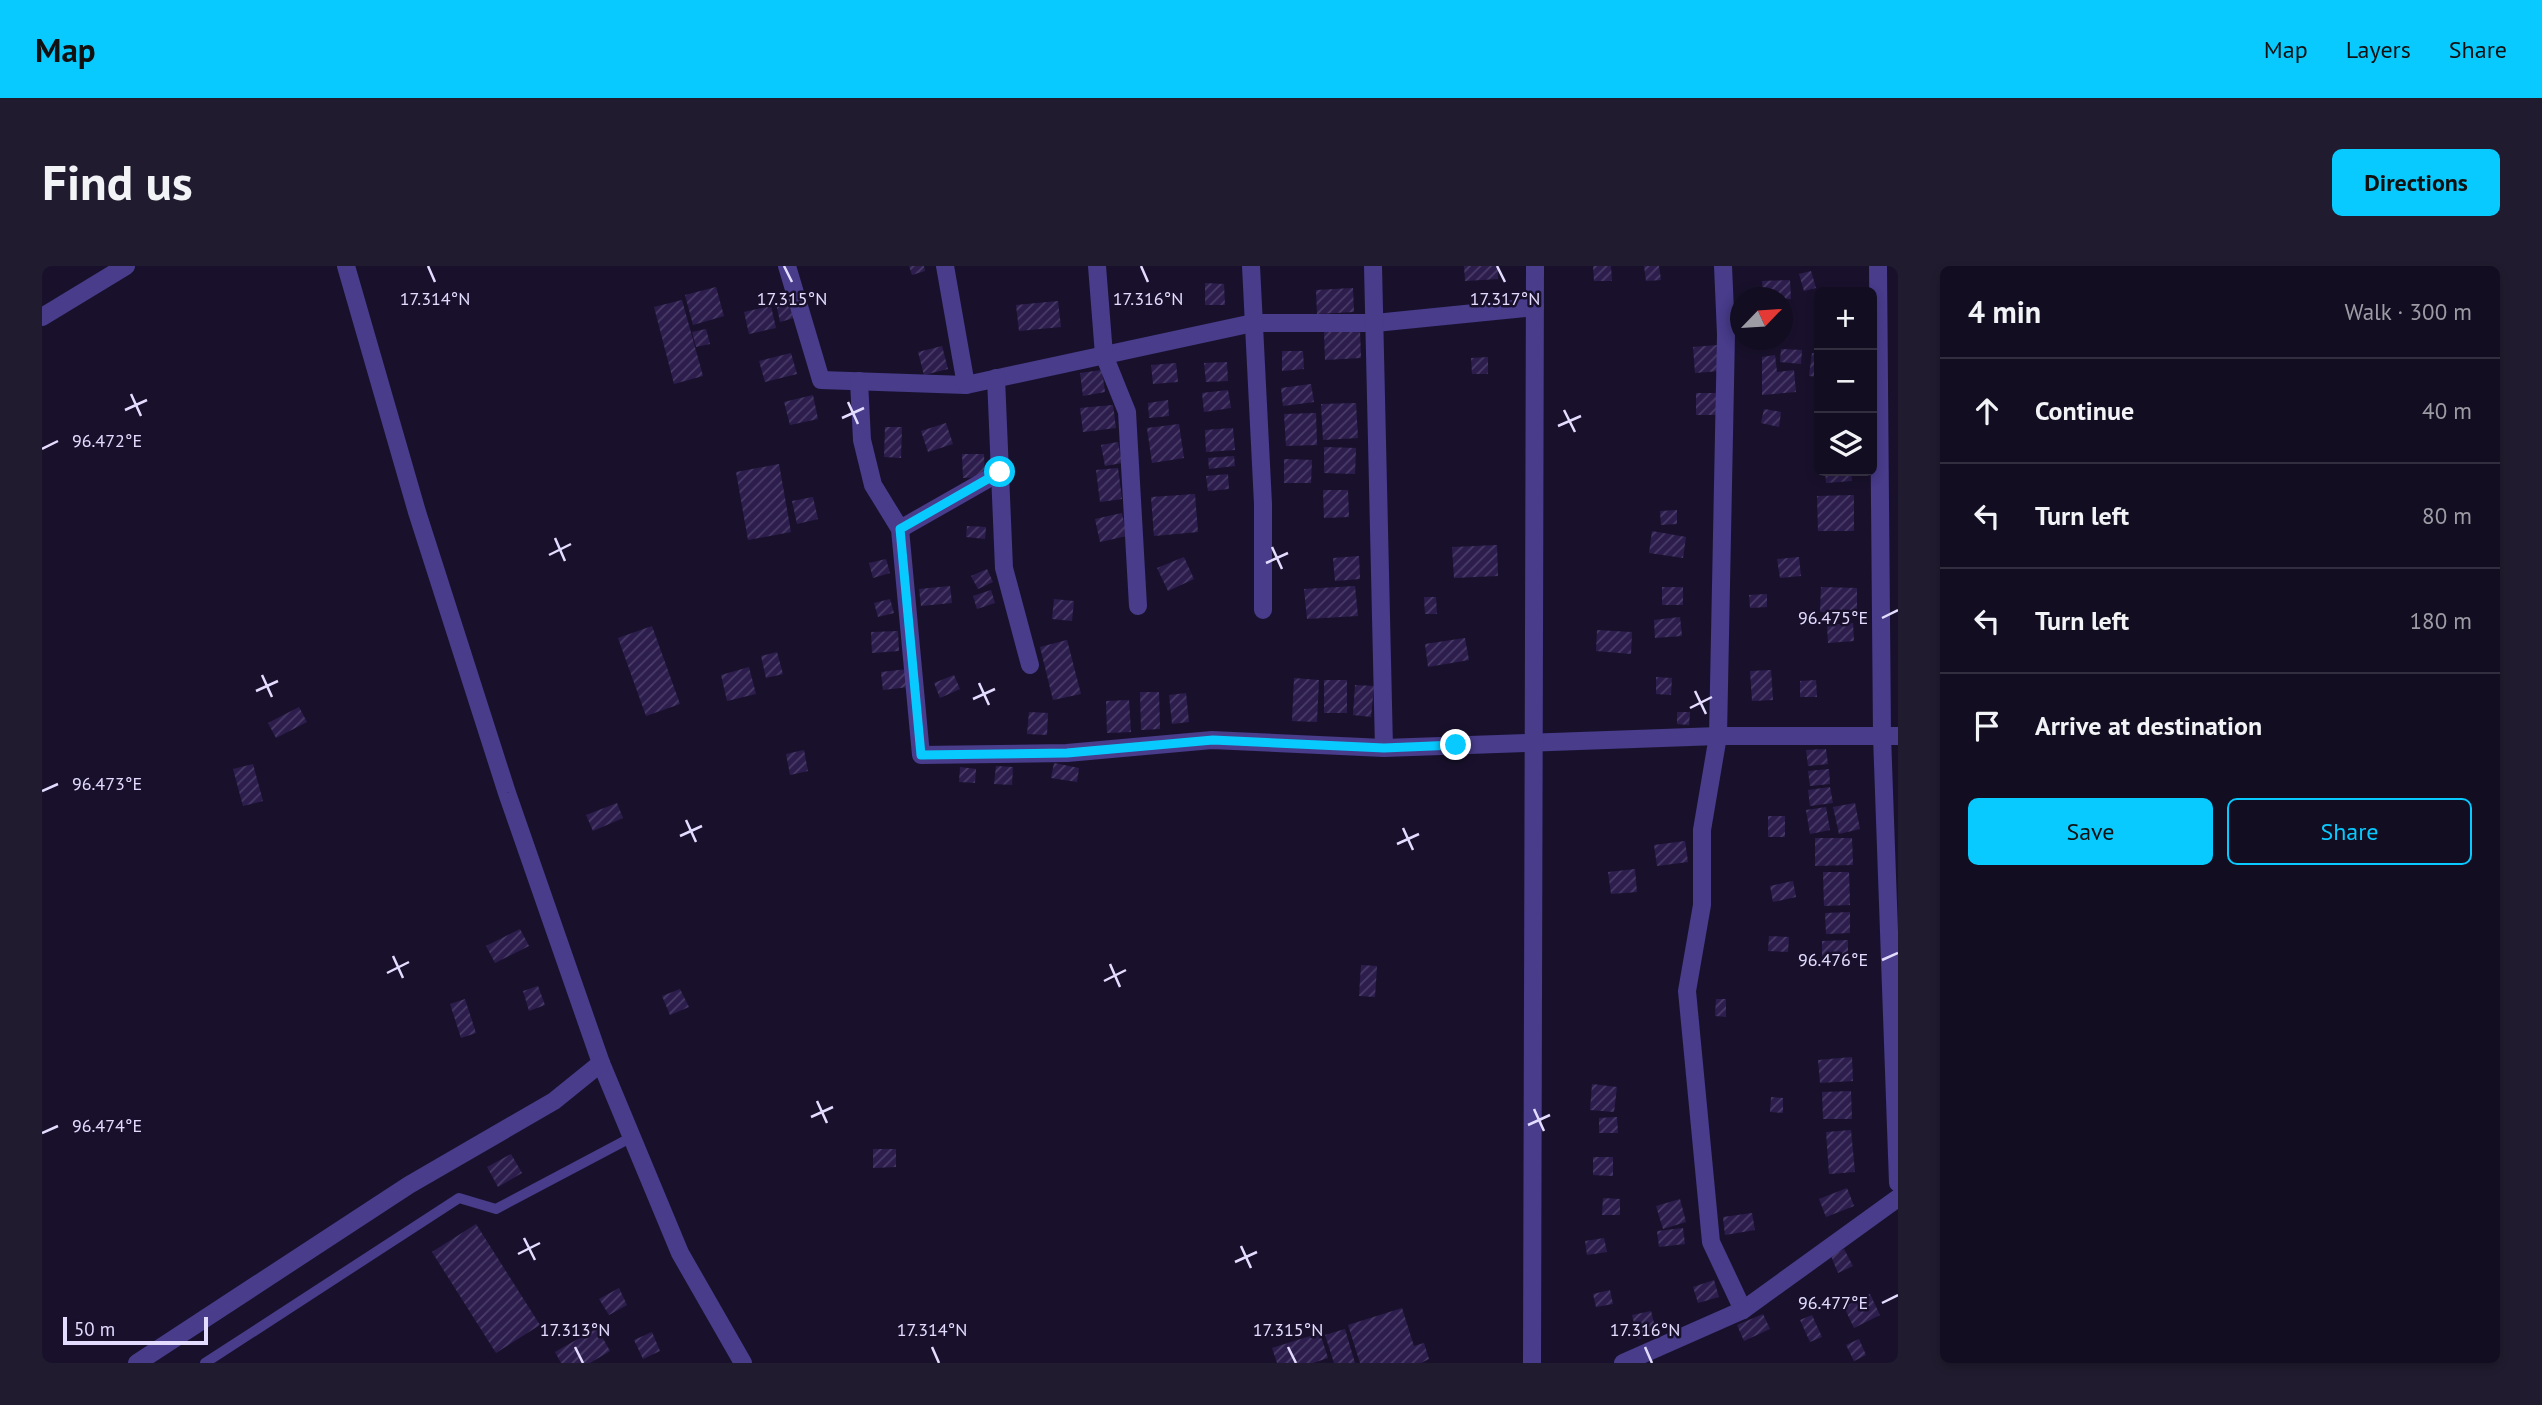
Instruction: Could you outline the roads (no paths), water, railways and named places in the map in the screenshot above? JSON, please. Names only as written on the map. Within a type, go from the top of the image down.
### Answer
[{"type":"street","points":[[42,317],[126,266]]},
{"type":"street","points":[[346,266],[417,512],[499,768],[601,1063],[680,1253],[743,1363]]},
{"type":"street","points":[[787,266],[821,380],[965,385],[1253,323],[1375,323],[1535,307]]},
{"type":"street","points":[[945,266],[965,385]]},
{"type":"street","points":[[1097,266],[1104,355],[1127,412],[1138,606]]},
{"type":"street","points":[[1251,266],[1263,504],[1263,610]]},
{"type":"street","points":[[1373,266],[1384,748]]},
{"type":"street","points":[[1532,1363],[1536,743],[1535,266]]},
{"type":"street","points":[[1723,266],[1726,334],[1718,736],[1702,830],[1702,905],[1687,991],[1711,1242],[1743,1310]]},
{"type":"street","points":[[1878,266],[1898,1183]]},
{"type":"street","points":[[996,378],[1004,568],[1030,665]]},
{"type":"street","points":[[859,381],[862,440],[873,485],[900,529],[921,755],[1067,753],[1213,740],[1384,748],[1718,736],[1890,736]]},
{"type":"street","points":[[900,529],[1000,472]]},
{"type":"street","points":[[137,1363],[408,1185],[554,1101],[601,1063]]},
{"type":"street","points":[[1623,1363],[1743,1310],[1898,1198]]},
{"type":"lane","points":[[205,1363],[459,1198],[496,1209],[632,1136]]}]
